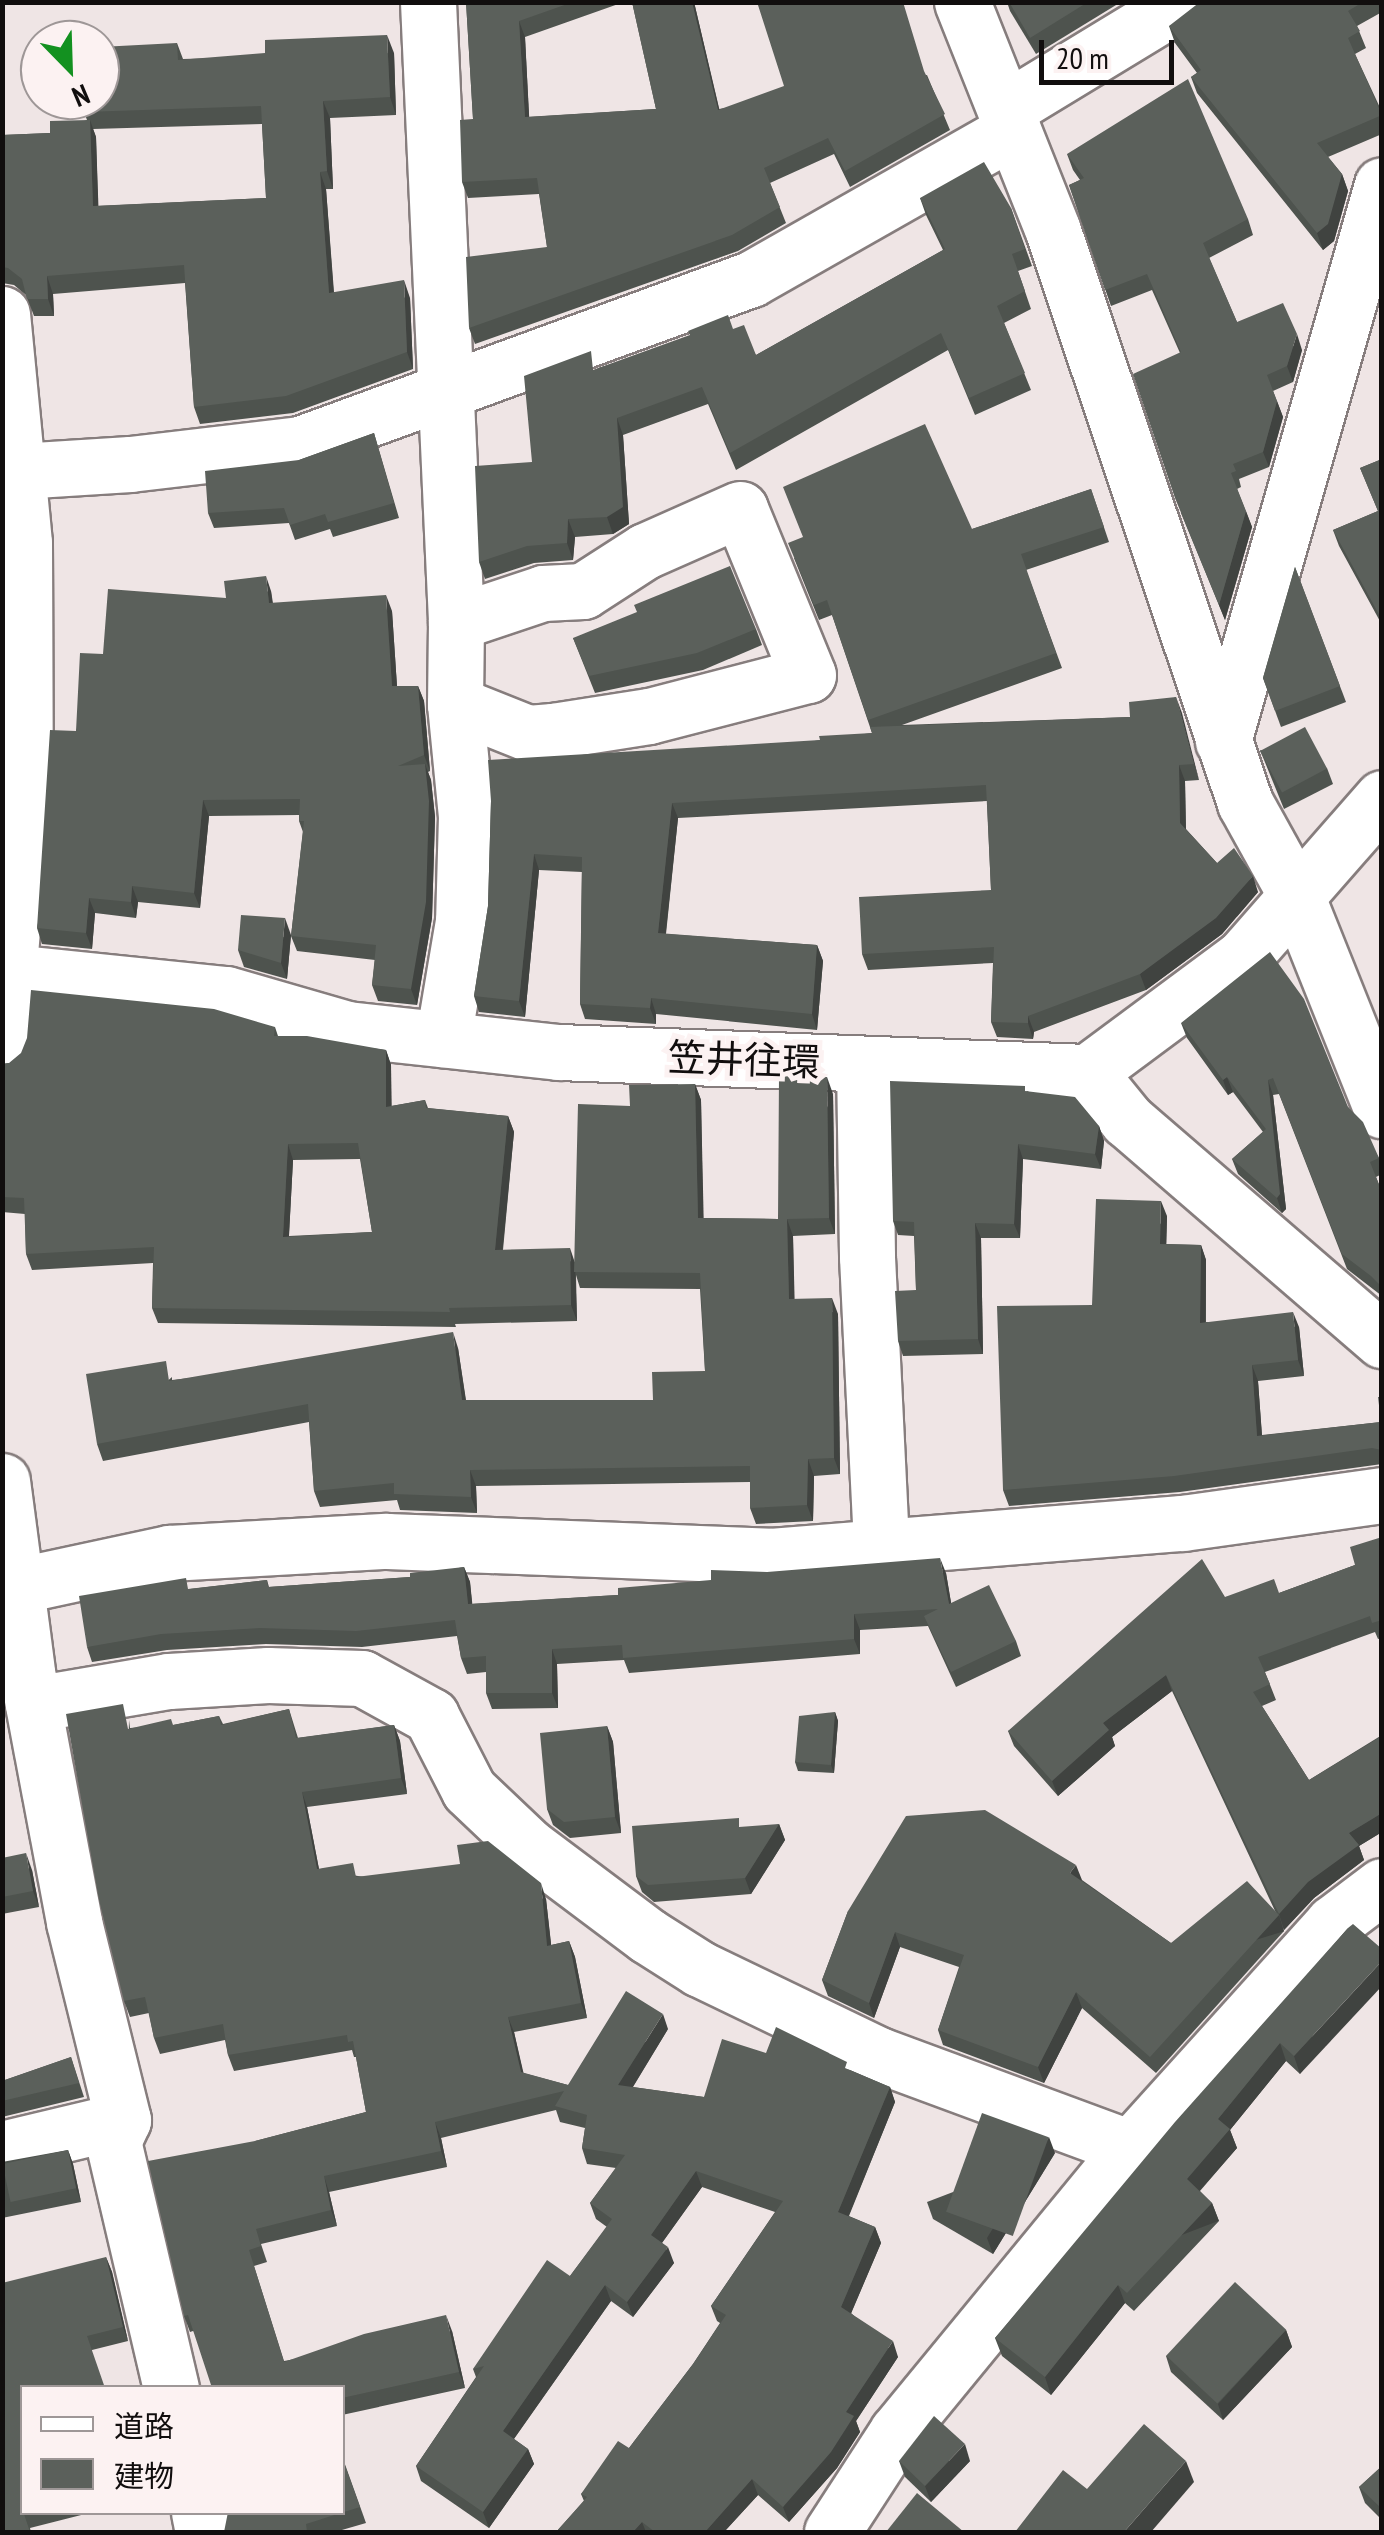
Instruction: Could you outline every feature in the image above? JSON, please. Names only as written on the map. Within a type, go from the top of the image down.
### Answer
[{"type":"street","points":[[428,2],[456,622],[455,704],[466,816],[463,921],[443,1040]]},
{"type":"street","points":[[962,2],[1053,231],[1244,803],[1296,895],[1382,1110]]},
{"type":"street","points":[[19,471],[278,448],[446,393],[751,278],[1009,120],[1182,2]]},
{"type":"street","points":[[1223,742],[1382,185]]},
{"type":"street","points":[[2,314],[19,471],[25,774],[2,1050]]},
{"type":"street","points":[[455,704],[528,732],[553,731],[649,716],[808,676],[740,509],[644,551],[583,591],[544,593],[456,622]]},
{"type":"street","points":[[1382,798],[1243,957],[1088,1072],[1127,1120],[1382,1340]]},
{"type":"street","name":"笠井往環","points":[[6,972],[226,994],[348,1029],[559,1052],[1088,1072]]},
{"type":"street","points":[[864,1064],[867,1257],[881,1547]]},
{"type":"street","points":[[2,1481],[33,1704],[74,1922],[123,2120],[113,2141],[170,2385]]},
{"type":"street","points":[[16,1586],[169,1553],[387,1541],[770,1556],[1183,1523],[1382,1495]]},
{"type":"street","points":[[33,1704],[169,1680],[268,1675],[362,1678],[431,1716],[469,1790],[508,1829],[648,1936],[687,1960],[879,2055],[1130,2148]]},
{"type":"street","points":[[832,2532],[897,2432],[1130,2148],[1333,1924],[1382,1886]]},
{"type":"street","points":[[2,2149],[123,2120]]},
{"type":"building","points":[[466,2],[573,2],[519,21],[525,117],[656,109],[632,2],[692,2],[718,110],[784,86],[757,2],[903,2],[924,71],[945,114],[845,171],[828,138],[764,168],[780,207],[732,235],[469,328],[466,257],[547,247],[537,178],[462,182],[460,120],[473,119]]},
{"type":"building","points":[[1009,2],[1088,2],[1030,38]]},
{"type":"building","points":[[1200,2],[1363,2],[1348,11],[1360,31],[1348,38],[1382,115],[1317,143],[1342,174],[1328,224],[1317,233],[1191,77],[1201,70],[1169,26]]},
{"type":"building","points":[[387,35],[390,97],[323,101],[327,171],[320,172],[329,293],[404,280],[407,352],[286,396],[194,407],[184,265],[47,276],[48,299],[27,299],[22,279],[2,267],[2,135],[50,133],[50,121],[90,120],[93,206],[266,198],[261,106],[120,111],[120,46],[177,43],[178,60],[265,53],[265,40]]},
{"type":"building","points":[[1188,79],[1248,219],[1203,243],[1237,322],[1283,303],[1297,334],[1287,366],[1267,375],[1277,401],[1263,452],[1233,464],[1236,471],[1231,473],[1246,511],[1219,605],[1175,498],[1133,374],[1181,352],[1147,274],[1105,290],[1069,185],[1084,178],[1067,154]]},
{"type":"building","points":[[984,162],[1011,208],[1025,249],[1012,254],[1025,291],[997,306],[1025,373],[969,398],[941,333],[730,453],[702,387],[617,418],[623,507],[607,517],[568,519],[567,543],[527,546],[479,562],[475,466],[532,462],[524,376],[591,351],[593,370],[690,335],[688,331],[728,315],[733,329],[744,325],[756,355],[945,249],[920,198]]},
{"type":"building","points":[[925,424],[972,529],[1091,489],[1104,527],[1021,554],[1056,653],[868,720],[827,600],[814,605],[788,543],[803,537],[783,487]]},
{"type":"building","points":[[374,433],[394,503],[328,522],[325,514],[290,525],[284,508],[208,513],[205,471],[299,460]]},
{"type":"building","points":[[1382,459],[1382,620],[1333,530],[1378,511],[1360,468]]},
{"type":"building","points":[[730,566],[756,629],[697,653],[589,676],[573,638],[637,612],[634,605]]},
{"type":"building","points":[[1295,567],[1340,686],[1275,711],[1263,678]]},
{"type":"building","points":[[266,576],[269,603],[386,595],[392,686],[418,686],[424,755],[398,766],[425,764],[429,801],[426,902],[411,989],[372,985],[376,945],[291,936],[304,821],[299,821],[300,799],[203,800],[194,893],[132,886],[131,902],[89,898],[86,933],[37,928],[50,730],[76,731],[80,653],[103,654],[108,589],[226,598],[224,581]]},
{"type":"building","points":[[1176,697],[1194,764],[1179,765],[1180,823],[1217,863],[1234,848],[1253,876],[1216,918],[1140,974],[1028,1016],[1028,1023],[991,1022],[994,947],[862,954],[859,897],[991,890],[986,785],[672,803],[658,933],[817,945],[812,1014],[651,998],[650,1008],[580,1004],[582,857],[534,854],[519,1001],[474,996],[488,906],[488,760],[820,740],[819,736],[872,733],[870,727],[1130,717],[1129,702]]},
{"type":"building","points":[[1305,727],[1327,768],[1282,792],[1260,751]]},
{"type":"building","points":[[241,915],[285,918],[281,963],[238,950]]},
{"type":"building","points":[[1270,952],[1304,999],[1348,1107],[1363,1122],[1379,1158],[1370,1162],[1382,1192],[1382,1287],[1342,1254],[1273,1078],[1268,1080],[1280,1194],[1277,1198],[1232,1159],[1266,1129],[1181,1023]]},
{"type":"building","points":[[31,990],[214,1009],[275,1027],[274,1036],[307,1036],[386,1050],[386,1107],[425,1100],[426,1108],[508,1116],[495,1250],[570,1248],[571,1305],[449,1308],[450,1312],[152,1308],[154,1247],[26,1254],[24,1198],[2,1197],[2,1064],[21,1053],[27,1038]],"holes":[[[358,1143],[372,1232],[283,1237],[288,1144]]]},
{"type":"building","points":[[779,1075],[827,1077],[829,1218],[787,1219],[789,1299],[832,1298],[834,1458],[808,1459],[807,1505],[750,1508],[750,1466],[470,1470],[471,1497],[394,1494],[394,1483],[314,1491],[308,1404],[97,1444],[86,1374],[166,1361],[169,1381],[453,1332],[462,1400],[653,1400],[652,1372],[705,1371],[700,1273],[574,1272],[578,1104],[630,1106],[629,1085],[695,1084],[698,1218],[778,1219]]},
{"type":"building","points":[[890,1081],[1025,1086],[1025,1091],[1075,1097],[1099,1126],[1095,1154],[1018,1144],[1014,1224],[975,1223],[978,1339],[898,1341],[895,1291],[916,1290],[914,1222],[893,1221]]},
{"type":"building","points":[[1096,1199],[1161,1201],[1160,1244],[1201,1245],[1200,1323],[1293,1312],[1298,1360],[1252,1365],[1257,1436],[1381,1422],[1378,1397],[1382,1397],[1382,1450],[1372,1448],[1174,1476],[1003,1490],[997,1306],[1092,1305]]},
{"type":"building","points":[[1382,1537],[1382,1620],[1372,1623],[1370,1616],[1258,1657],[1270,1684],[1253,1692],[1309,1780],[1382,1736],[1382,1813],[1349,1833],[1359,1845],[1308,1882],[1279,1914],[1166,1675],[1103,1723],[1109,1730],[1052,1781],[1008,1731],[1202,1559],[1225,1597],[1274,1579],[1279,1593],[1355,1565],[1350,1547]]},
{"type":"building","points":[[940,1558],[949,1604],[989,1585],[1016,1641],[951,1672],[924,1616],[938,1609],[854,1614],[854,1639],[623,1658],[622,1645],[552,1649],[552,1693],[486,1693],[486,1656],[461,1658],[455,1620],[356,1631],[260,1628],[161,1634],[87,1647],[79,1596],[186,1578],[188,1589],[267,1580],[268,1587],[410,1577],[410,1573],[464,1567],[468,1604],[618,1595],[618,1588],[711,1580],[711,1570],[767,1572]]},
{"type":"building","points":[[123,1704],[128,1729],[171,1719],[173,1725],[219,1716],[221,1725],[289,1709],[296,1738],[394,1725],[401,1778],[302,1792],[317,1869],[353,1863],[356,1877],[460,1864],[457,1845],[488,1841],[541,1883],[547,1946],[569,1941],[581,2003],[508,2017],[521,2072],[568,2085],[626,1991],[663,2014],[618,2085],[704,2097],[722,2039],[766,2053],[776,2027],[847,2062],[845,2068],[890,2087],[838,2212],[875,2227],[841,2307],[893,2341],[846,2412],[854,2416],[831,2452],[783,2507],[752,2479],[705,2532],[655,2532],[642,2522],[633,2532],[556,2532],[587,2497],[581,2494],[618,2441],[629,2448],[693,2364],[726,2315],[711,2306],[783,2201],[696,2171],[651,2235],[668,2247],[627,2302],[605,2285],[503,2431],[528,2449],[483,2512],[416,2466],[484,2366],[473,2369],[547,2260],[570,2276],[612,2219],[590,2203],[625,2155],[582,2148],[587,2115],[555,2106],[564,2091],[435,2122],[441,2151],[324,2176],[331,2210],[256,2229],[261,2246],[249,2250],[284,2362],[364,2334],[446,2315],[459,2372],[345,2397],[345,2385],[211,2385],[188,2315],[184,2316],[148,2161],[255,2141],[366,2112],[353,2041],[348,2042],[347,2035],[228,2055],[223,2024],[154,2038],[145,1997],[124,2001],[99,1900],[66,1714]]},
{"type":"building","points":[[835,1712],[831,1765],[795,1762],[799,1716]]},
{"type":"building","points":[[607,1726],[615,1817],[564,1822],[547,1809],[540,1733]]},
{"type":"building","points":[[985,1810],[1076,1865],[1070,1873],[1171,1943],[1247,1881],[1279,1915],[1150,2057],[1076,1992],[1038,2067],[938,2030],[964,1955],[895,1932],[869,2003],[822,1980],[848,1911],[906,1816]]},
{"type":"building","points":[[739,1818],[739,1827],[779,1824],[745,1878],[648,1885],[636,1876],[632,1826]]},
{"type":"building","points":[[26,1853],[33,1891],[2,1897],[2,1858]]},
{"type":"building","points":[[1353,1924],[1382,1949],[1382,1961],[1294,2056],[1280,2043],[1218,2119],[1230,2129],[1187,2179],[1212,2203],[1127,2293],[1118,2285],[1045,2377],[995,2338],[1175,2122]]},
{"type":"building","points":[[71,2057],[79,2083],[2,2101],[2,2081]]},
{"type":"building","points":[[982,2113],[1049,2137],[1013,2236],[946,2212]]},
{"type":"building","points":[[68,2150],[76,2188],[11,2202],[2,2164]]},
{"type":"building","points":[[106,2257],[123,2327],[87,2336],[104,2385],[20,2385],[20,2515],[24,2515],[30,2532],[2,2532],[2,2283]]},
{"type":"building","points":[[1235,2282],[1286,2330],[1217,2404],[1166,2356]]},
{"type":"building","points":[[934,2416],[965,2444],[925,2486],[899,2461]]},
{"type":"building","points":[[1144,2424],[1186,2461],[1124,2532],[1015,2532],[1063,2470],[1087,2489]]},
{"type":"building","points":[[345,2465],[360,2507],[345,2512]]},
{"type":"building","points":[[1382,2466],[1382,2509],[1359,2487]]},
{"type":"building","points":[[917,2493],[964,2532],[886,2532]]},
{"type":"building","points":[[227,2515],[335,2515],[306,2524],[307,2532],[224,2532]]}]
